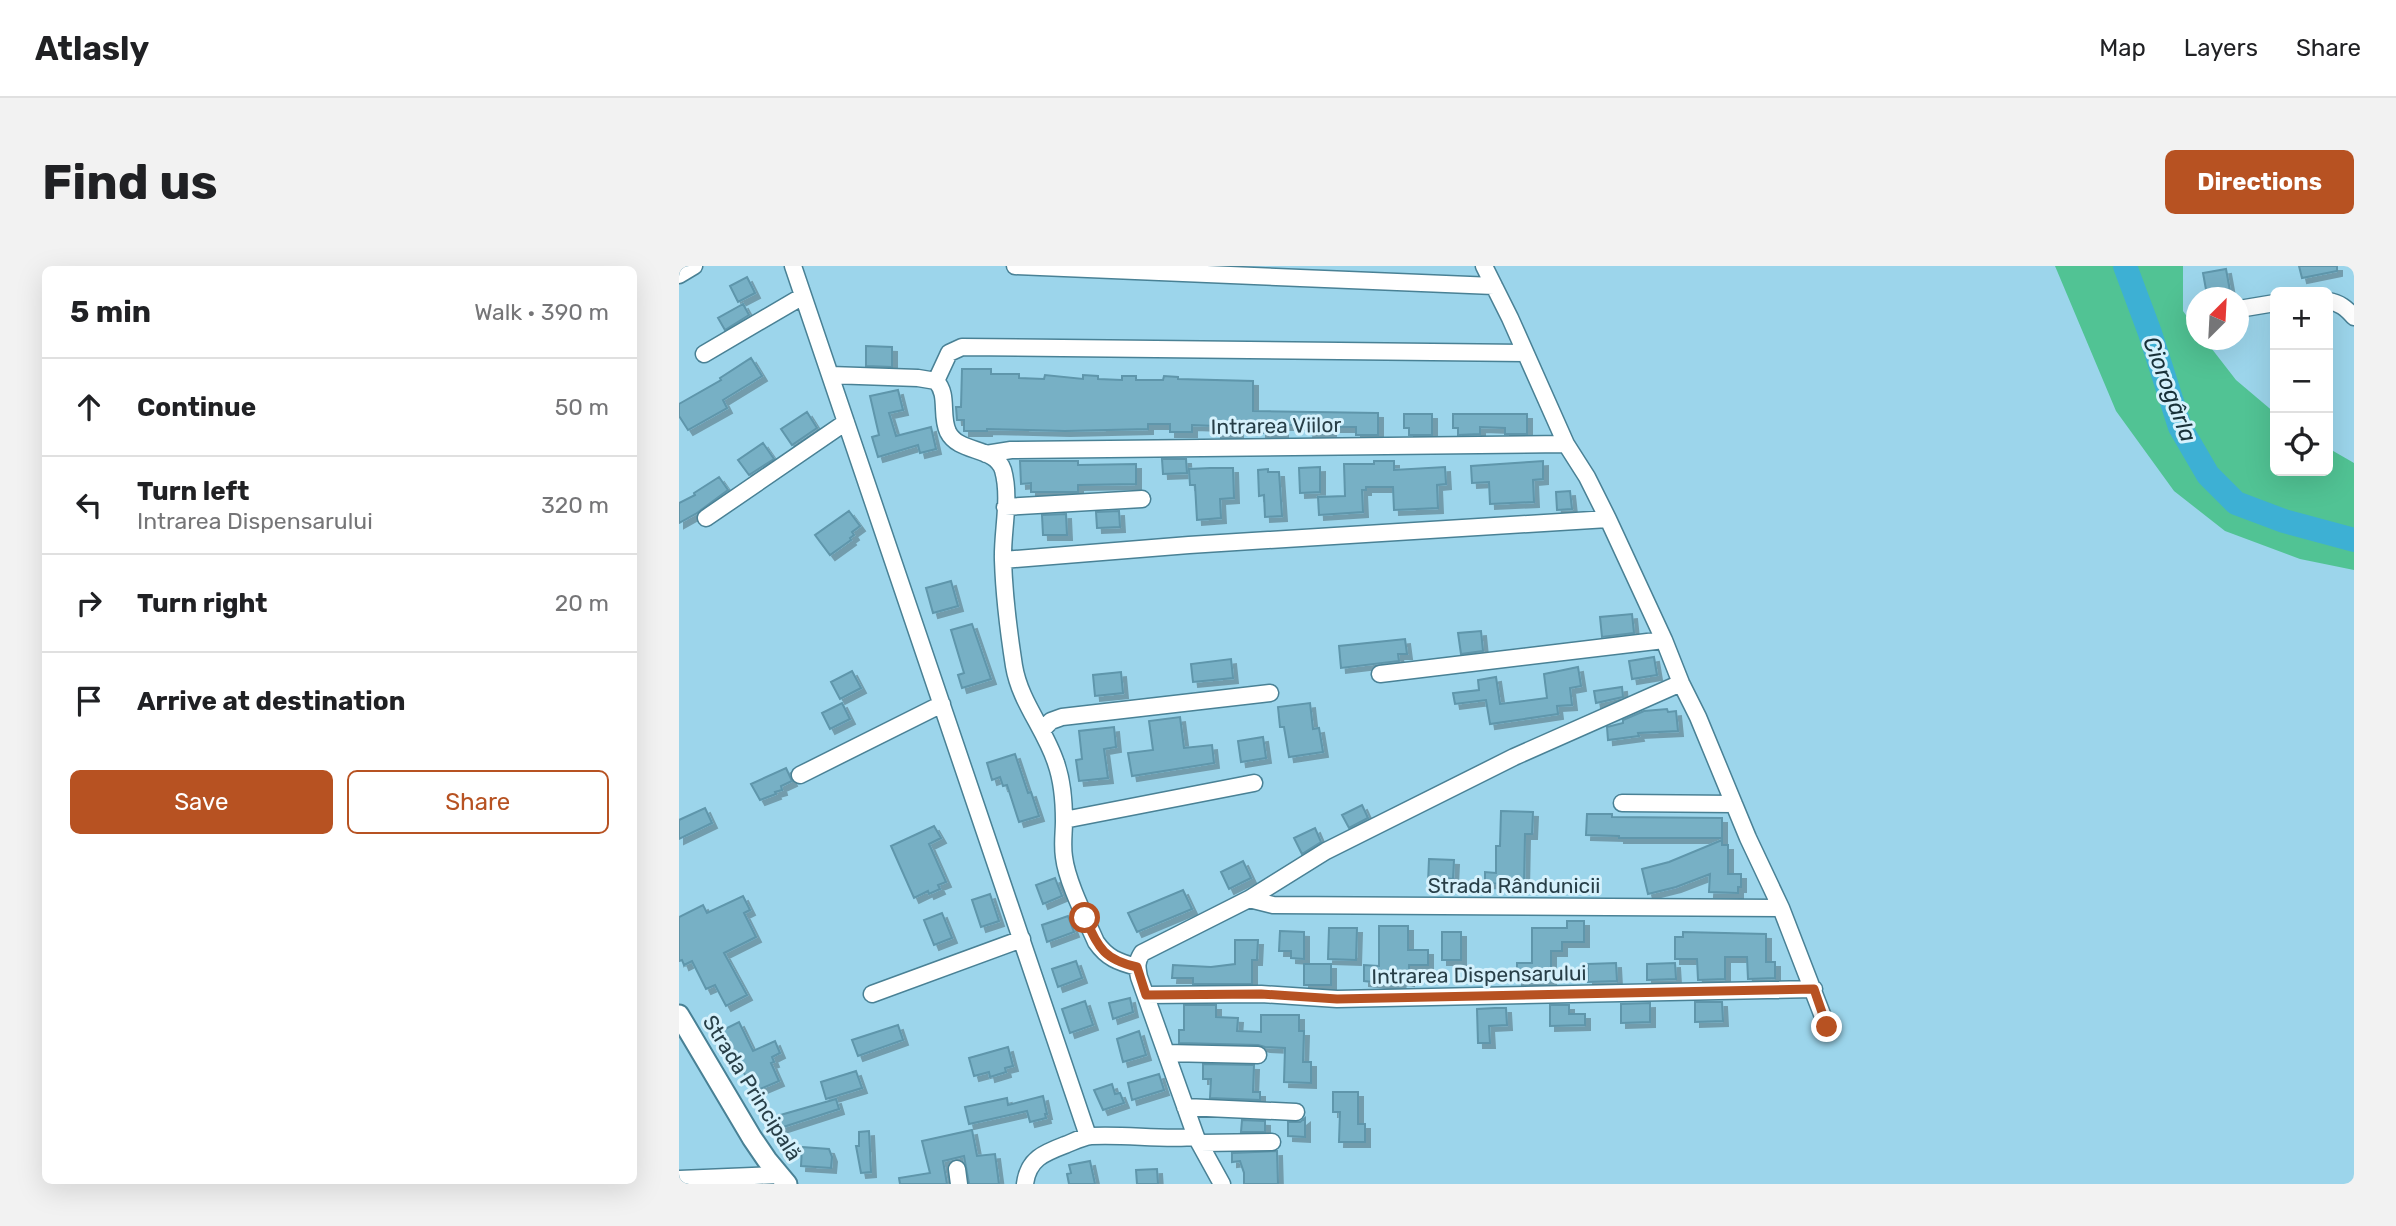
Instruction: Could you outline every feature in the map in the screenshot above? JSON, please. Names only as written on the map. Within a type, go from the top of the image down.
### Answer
[{"type":"main road","name":"Strada Principală","points":[[679,1015],[752,1138],[783,1180]]},
{"type":"street","points":[[679,275],[694,266]]},
{"type":"street","points":[[793,266],[1088,1136]]},
{"type":"street","points":[[1014,266],[1494,286]]},
{"type":"street","points":[[1484,266],[1566,444],[1608,519],[1664,640],[1781,908],[1827,1027]]},
{"type":"street","points":[[704,354],[803,296]]},
{"type":"street","points":[[2333,302],[2346,307],[2354,317]]},
{"type":"street","points":[[2249,307],[2270,304]]},
{"type":"street","points":[[936,382],[949,352],[962,347],[1525,353]]},
{"type":"street","points":[[830,375],[918,378],[936,382],[943,391],[945,421],[950,434],[959,443],[994,458],[1003,470],[1003,560],[1014,668],[1030,713],[1042,730],[1057,766],[1064,820],[1064,862],[1096,942],[1104,953],[1117,962],[1137,967]]},
{"type":"street","points":[[706,518],[846,422]]},
{"type":"street","name":"Intrarea Viilor","points":[[986,454],[1011,450],[1566,444]]},
{"type":"street","points":[[1005,507],[1142,499]]},
{"type":"street","points":[[1003,560],[1175,546],[1608,519]]},
{"type":"street","points":[[1380,674],[1664,640]]},
{"type":"street","points":[[1222,1184],[1198,1140],[1166,1053],[1137,967],[1142,953],[1248,899],[1327,851],[1514,757],[1681,683]]},
{"type":"street","points":[[1042,730],[1051,721],[1062,717],[1271,693]]},
{"type":"street","points":[[800,775],[942,704]]},
{"type":"street","points":[[1064,820],[1254,783]]},
{"type":"street","points":[[1622,803],[1734,804]]},
{"type":"street","name":"Strada Rândunicii","points":[[1248,899],[1273,905],[1781,908]]},
{"type":"street","points":[[872,995],[1021,939]]},
{"type":"street","name":"Intrarea Dispensarului","points":[[1146,995],[1261,994],[1337,999],[1814,989]]},
{"type":"street","points":[[1166,1053],[1258,1055]]},
{"type":"street","points":[[1185,1107],[1296,1112]]},
{"type":"street","points":[[1025,1184],[1026,1173],[1035,1159],[1088,1136],[1272,1142]]},
{"type":"street","points":[[679,1179],[783,1180]]},
{"type":"green space","points":[[2055,266],[2183,266],[2186,350],[2213,350],[2236,380],[2270,409],[2270,476],[2333,476],[2333,451],[2354,463],[2354,570],[2300,559],[2225,531],[2174,491],[2116,411]]},
{"type":"building","points":[[2299,266],[2337,266],[2337,271],[2302,278]]},
{"type":"building","points":[[2226,269],[2229,287],[2206,287],[2203,273]]},
{"type":"building","points":[[747,277],[755,293],[738,302],[730,286]]},
{"type":"building","points":[[743,304],[749,315],[725,330],[718,318]]},
{"type":"building","points":[[866,346],[892,347],[892,367],[866,366]]},
{"type":"building","points":[[751,358],[762,376],[723,400],[727,408],[688,430],[679,416],[679,404],[721,380],[720,378]]},
{"type":"building","points":[[962,369],[991,369],[991,374],[1019,374],[1019,378],[1044,379],[1045,375],[1083,379],[1083,375],[1098,376],[1098,379],[1122,380],[1122,376],[1136,376],[1136,380],[1163,380],[1164,376],[1178,379],[1253,381],[1253,411],[1378,413],[1378,435],[1356,435],[1356,427],[1331,427],[1331,433],[1308,433],[1309,425],[1283,425],[1283,433],[1261,433],[1261,425],[1238,424],[1238,434],[1216,434],[1216,426],[1192,425],[1192,432],[1170,432],[1170,424],[1148,424],[1148,429],[964,431],[964,420],[957,420],[956,407],[961,407]]},
{"type":"building","points":[[898,390],[903,410],[889,413],[896,436],[931,427],[936,449],[920,453],[918,445],[878,457],[872,437],[879,435],[870,396]]},
{"type":"building","points":[[807,412],[817,428],[792,445],[781,429]]},
{"type":"building","points":[[1404,414],[1432,414],[1432,435],[1409,435],[1409,428],[1404,428]]},
{"type":"building","points":[[1453,414],[1527,414],[1527,434],[1505,434],[1505,428],[1480,427],[1480,434],[1458,435],[1458,428],[1453,428]]},
{"type":"building","points":[[763,443],[774,459],[749,475],[738,460]]},
{"type":"building","points":[[1162,459],[1186,459],[1187,473],[1163,474]]},
{"type":"building","points":[[1020,461],[1078,461],[1078,465],[1136,464],[1136,484],[1078,485],[1078,492],[1031,492],[1031,483],[1021,484]]},
{"type":"building","points":[[1374,461],[1394,461],[1394,470],[1445,467],[1446,484],[1437,485],[1438,508],[1394,510],[1393,487],[1366,487],[1366,490],[1362,490],[1363,512],[1319,515],[1318,497],[1345,496],[1344,464],[1374,464]]},
{"type":"building","points":[[1543,461],[1543,479],[1533,480],[1534,502],[1490,504],[1489,482],[1472,483],[1471,466]]},
{"type":"building","points":[[1320,467],[1320,492],[1300,493],[1299,468]]},
{"type":"building","points":[[1233,468],[1234,498],[1220,499],[1221,518],[1197,520],[1195,485],[1190,485],[1189,469]]},
{"type":"building","points":[[1268,469],[1268,472],[1279,472],[1282,516],[1265,517],[1264,495],[1259,496],[1258,470]]},
{"type":"building","points":[[719,477],[728,490],[679,523],[679,503]]},
{"type":"building","points":[[1570,491],[1572,509],[1557,510],[1556,492]]},
{"type":"building","points":[[849,511],[860,526],[852,532],[854,535],[851,540],[830,555],[815,535]]},
{"type":"building","points":[[1119,511],[1120,527],[1097,528],[1096,512]]},
{"type":"building","points":[[1066,514],[1067,535],[1043,535],[1042,515]]},
{"type":"building","points":[[951,581],[958,606],[933,613],[926,588]]},
{"type":"building","points":[[1632,614],[1634,633],[1602,637],[1600,617]]},
{"type":"building","points":[[972,624],[991,679],[962,688],[958,675],[964,673],[951,630]]},
{"type":"building","points":[[1481,631],[1483,651],[1461,654],[1458,633]]},
{"type":"building","points":[[1405,639],[1407,654],[1398,654],[1399,661],[1341,668],[1339,646]]},
{"type":"building","points":[[1654,657],[1657,675],[1632,679],[1629,661]]},
{"type":"building","points":[[1231,659],[1233,678],[1193,682],[1191,664]]},
{"type":"building","points":[[1578,667],[1581,686],[1570,688],[1572,705],[1557,706],[1558,714],[1490,724],[1486,700],[1455,704],[1453,693],[1479,690],[1478,680],[1496,677],[1500,704],[1547,698],[1544,674]]},
{"type":"building","points":[[852,671],[861,688],[840,699],[831,682]]},
{"type":"building","points":[[1121,672],[1123,693],[1095,696],[1093,675]]},
{"type":"building","points":[[1622,687],[1623,697],[1596,703],[1594,691]]},
{"type":"building","points":[[842,703],[850,719],[830,729],[822,713]]},
{"type":"building","points":[[1310,703],[1313,729],[1319,728],[1323,752],[1289,757],[1284,727],[1280,727],[1278,707]]},
{"type":"building","points":[[1667,709],[1668,712],[1676,711],[1678,731],[1638,733],[1639,736],[1608,740],[1607,727],[1623,723],[1623,720],[1644,711]]},
{"type":"building","points":[[1180,717],[1184,748],[1212,745],[1214,763],[1132,776],[1128,753],[1153,750],[1149,721]]},
{"type":"building","points":[[1114,727],[1116,747],[1104,749],[1108,778],[1079,781],[1076,760],[1082,759],[1079,731]]},
{"type":"building","points":[[1263,737],[1266,758],[1241,762],[1238,741]]},
{"type":"building","points":[[1015,754],[1039,816],[1019,822],[1007,785],[1003,786],[1000,777],[992,780],[987,763]]},
{"type":"building","points":[[786,768],[792,781],[781,786],[782,790],[775,792],[776,794],[760,800],[751,784]]},
{"type":"building","points":[[1362,805],[1368,818],[1349,828],[1342,815]]},
{"type":"building","points":[[705,808],[712,823],[679,839],[679,820]]},
{"type":"building","points":[[1501,811],[1533,812],[1532,834],[1525,834],[1524,885],[1485,883],[1485,872],[1496,873],[1496,846],[1500,846]]},
{"type":"building","points":[[1587,814],[1612,814],[1612,817],[1722,818],[1722,838],[1619,838],[1586,835]]},
{"type":"building","points":[[934,826],[941,838],[929,844],[946,882],[938,885],[940,889],[914,898],[891,846]]},
{"type":"building","points":[[1315,828],[1321,842],[1302,854],[1294,838]]},
{"type":"building","points":[[1722,840],[1722,845],[1728,845],[1728,874],[1741,874],[1738,893],[1709,892],[1710,874],[1648,894],[1642,869],[1669,862]]},
{"type":"building","points":[[1429,859],[1454,860],[1453,879],[1443,878],[1443,883],[1428,883]]},
{"type":"building","points":[[1243,861],[1251,878],[1229,889],[1221,872]]},
{"type":"building","points":[[1055,878],[1062,896],[1043,904],[1036,885]]},
{"type":"building","points":[[1183,890],[1192,909],[1137,932],[1128,913]]},
{"type":"building","points":[[990,894],[999,921],[981,927],[972,900]]},
{"type":"building","points":[[743,896],[750,910],[744,913],[756,937],[724,953],[747,995],[726,1006],[715,985],[706,989],[692,961],[684,965],[682,960],[679,961],[679,917],[703,905],[707,913]]},
{"type":"building","points":[[942,913],[952,938],[934,945],[924,920]]},
{"type":"building","points":[[1068,916],[1074,932],[1047,942],[1042,925]]},
{"type":"building","points":[[1567,921],[1584,921],[1584,942],[1562,942],[1562,951],[1551,951],[1551,980],[1517,980],[1517,963],[1532,963],[1532,928],[1567,928]]},
{"type":"building","points":[[1379,926],[1408,926],[1408,950],[1428,950],[1428,965],[1409,965],[1409,981],[1401,980],[1400,985],[1364,981],[1364,965],[1379,966]]},
{"type":"building","points":[[1329,928],[1357,928],[1356,960],[1328,959]]},
{"type":"building","points":[[1280,931],[1304,932],[1304,959],[1291,958],[1291,951],[1279,951]]},
{"type":"building","points":[[1442,932],[1461,932],[1461,960],[1442,960]]},
{"type":"building","points":[[1683,932],[1766,934],[1766,962],[1775,962],[1775,978],[1748,979],[1747,957],[1725,957],[1725,979],[1698,980],[1697,959],[1675,959],[1675,937],[1683,937]]},
{"type":"building","points":[[1235,940],[1258,940],[1257,960],[1252,960],[1252,984],[1193,984],[1193,978],[1172,978],[1173,965],[1211,967],[1235,964]]},
{"type":"building","points":[[1076,961],[1082,978],[1058,987],[1052,969]]},
{"type":"building","points":[[1616,963],[1617,981],[1588,982],[1588,964]]},
{"type":"building","points":[[1675,963],[1676,979],[1647,980],[1647,964]]},
{"type":"building","points":[[1304,964],[1331,964],[1331,985],[1304,985]]},
{"type":"building","points":[[1130,998],[1133,1012],[1113,1019],[1109,1003]]},
{"type":"building","points":[[1085,1001],[1093,1025],[1070,1033],[1062,1009]]},
{"type":"building","points":[[1695,1002],[1722,1002],[1723,1021],[1695,1022]]},
{"type":"building","points":[[1650,1003],[1650,1022],[1621,1023],[1621,1004]]},
{"type":"building","points":[[1184,1005],[1216,1005],[1216,1017],[1238,1018],[1237,1031],[1261,1032],[1261,1015],[1299,1015],[1299,1031],[1304,1031],[1303,1062],[1311,1062],[1311,1083],[1284,1082],[1285,1048],[1179,1043],[1179,1030],[1184,1030]]},
{"type":"building","points":[[1550,1005],[1569,1005],[1569,1014],[1585,1014],[1585,1025],[1550,1026]]},
{"type":"building","points":[[1506,1008],[1507,1025],[1489,1026],[1490,1043],[1478,1043],[1477,1009]]},
{"type":"building","points":[[739,1022],[753,1051],[775,1041],[780,1053],[772,1057],[774,1062],[771,1063],[779,1081],[753,1092],[731,1045],[729,1046],[721,1031]]},
{"type":"building","points":[[898,1025],[903,1040],[858,1056],[852,1040]]},
{"type":"building","points":[[1139,1031],[1146,1055],[1123,1062],[1117,1039]]},
{"type":"building","points":[[1008,1047],[1013,1066],[1005,1068],[1006,1072],[990,1077],[989,1072],[974,1076],[969,1058]]},
{"type":"building","points":[[1203,1064],[1254,1065],[1253,1092],[1260,1092],[1260,1100],[1210,1098],[1211,1079],[1203,1079]]},
{"type":"building","points":[[856,1071],[862,1088],[826,1099],[821,1082]]},
{"type":"building","points":[[1159,1074],[1164,1090],[1132,1100],[1128,1083]]},
{"type":"building","points":[[1112,1084],[1115,1094],[1120,1093],[1124,1103],[1103,1110],[1094,1090]]},
{"type":"building","points":[[1333,1092],[1358,1092],[1358,1124],[1365,1124],[1365,1142],[1339,1142],[1340,1112],[1333,1112]]},
{"type":"building","points":[[1043,1096],[1046,1118],[1030,1122],[1027,1111],[969,1124],[965,1107],[1007,1098],[1008,1105]]},
{"type":"building","points":[[836,1099],[839,1109],[774,1130],[770,1118]]},
{"type":"building","points":[[1305,1118],[1305,1137],[1288,1136],[1288,1122],[1300,1122]]},
{"type":"building","points":[[1242,1120],[1265,1121],[1265,1132],[1241,1132]]},
{"type":"building","points":[[972,1130],[977,1156],[995,1154],[999,1184],[969,1184],[964,1156],[943,1161],[947,1184],[900,1184],[899,1178],[930,1173],[922,1141]]},
{"type":"building","points":[[869,1131],[871,1172],[861,1173],[856,1146],[859,1146],[859,1132]]},
{"type":"building","points":[[802,1147],[829,1149],[832,1157],[831,1168],[801,1166]]},
{"type":"building","points":[[1277,1151],[1278,1184],[1244,1184],[1240,1161],[1232,1162],[1232,1153]]},
{"type":"building","points":[[1090,1161],[1095,1184],[1069,1184],[1069,1165]]},
{"type":"building","points":[[1157,1169],[1158,1184],[1137,1184],[1136,1170]]},
{"type":"waterway","name":"Ciorogârla","points":[[2125,266],[2180,427],[2208,475],[2236,503],[2284,521],[2354,540]]},
{"type":"route","points":[[1085,918],[1104,953],[1117,962],[1137,967],[1146,995],[1261,994],[1337,999],[1814,989],[1827,1027]]}]
